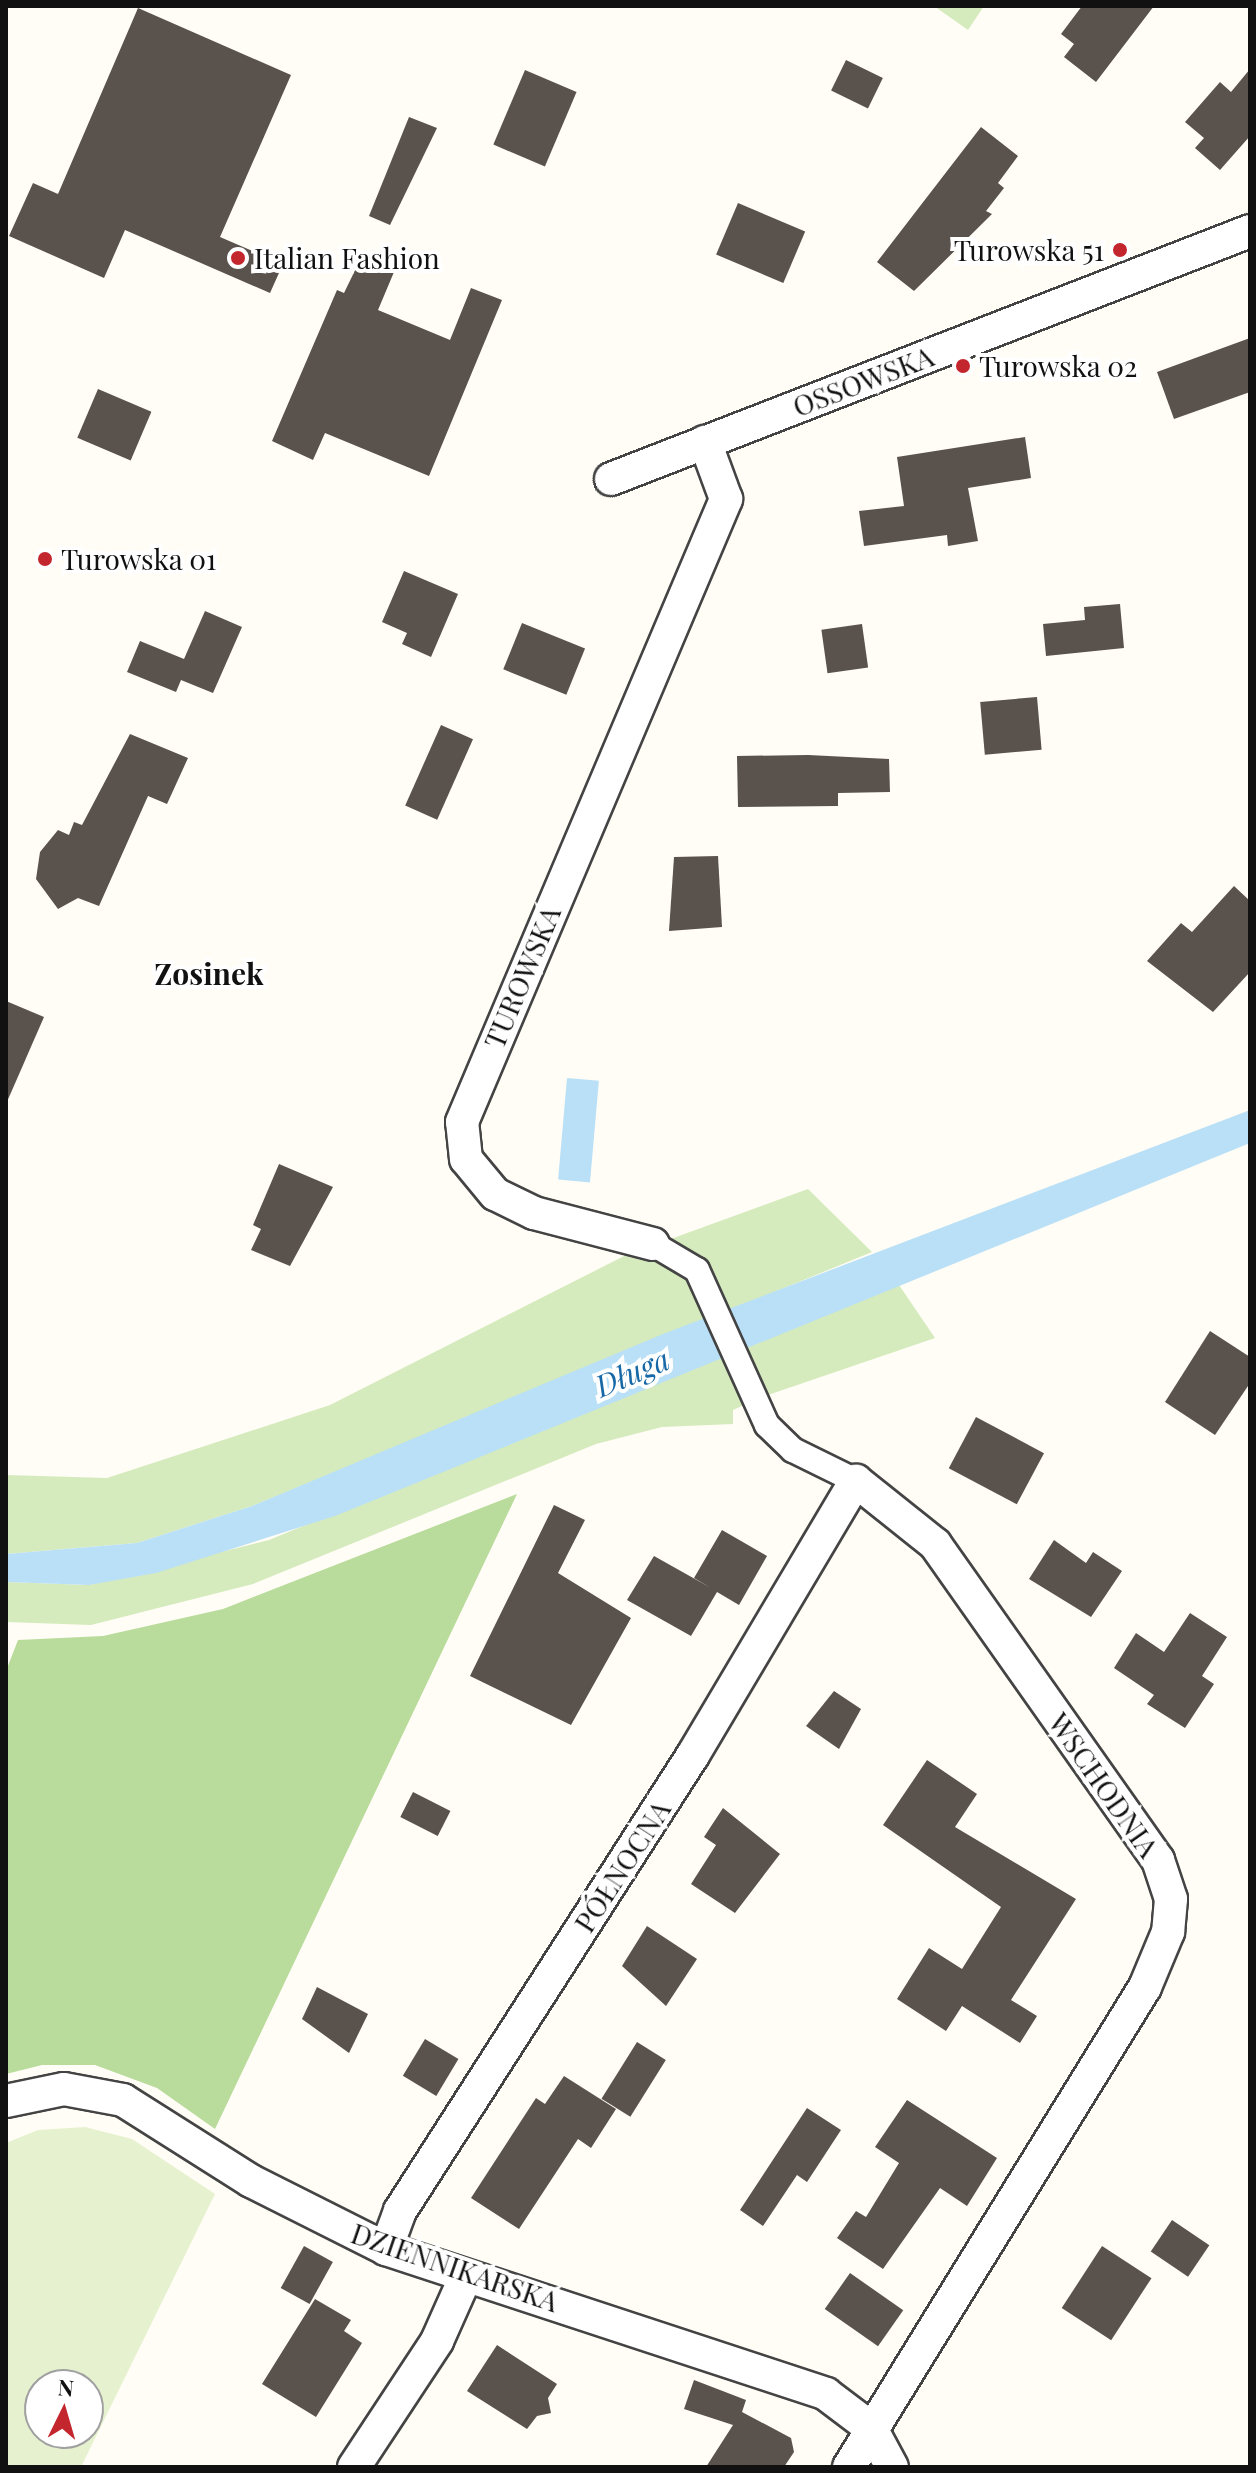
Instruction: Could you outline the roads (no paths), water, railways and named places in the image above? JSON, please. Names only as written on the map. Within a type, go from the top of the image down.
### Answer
[{"type":"street","name":"OSSOWSKA","points":[[611,479],[1250,231]]},
{"type":"street","name":"TUROWSKA","points":[[705,442],[726,499],[461,1130],[466,1159],[495,1194],[534,1213],[653,1244],[691,1263],[704,1283],[746,1381]]},
{"type":"street","name":"WSCHODNIA","points":[[746,1381],[767,1425],[793,1450],[856,1481],[935,1544],[1158,1860],[1171,1899],[1168,1932],[1145,1987],[849,2467]]},
{"type":"street","name":"PÓŁNOCNA","points":[[386,2249],[400,2211],[693,1755],[856,1481]]},
{"type":"street","name":"DZIENNIKARSKA","points":[[6,2101],[64,2089],[123,2100],[251,2181],[386,2249],[826,2394],[871,2428],[892,2467]]},
{"type":"street","points":[[354,2467],[437,2341],[466,2276]]},
{"type":"water","points":[[567,1078],[599,1081],[590,1182],[558,1180]]},
{"type":"water","name":"Długa","points":[[1250,1110],[1250,1143],[335,1516],[156,1573],[89,1585],[6,1582],[6,1554],[137,1543],[252,1506],[663,1334]]},
{"type":"place","name":"Turowska 51","points":[[1120,250]]},
{"type":"place","name":"Italian Fashion","points":[[238,258]]},
{"type":"place","name":"Turowska 02","points":[[963,366]]},
{"type":"place","name":"Turowska 01","points":[[45,559]]},
{"type":"district","name":"Zosinek","points":[[209,973]]}]
